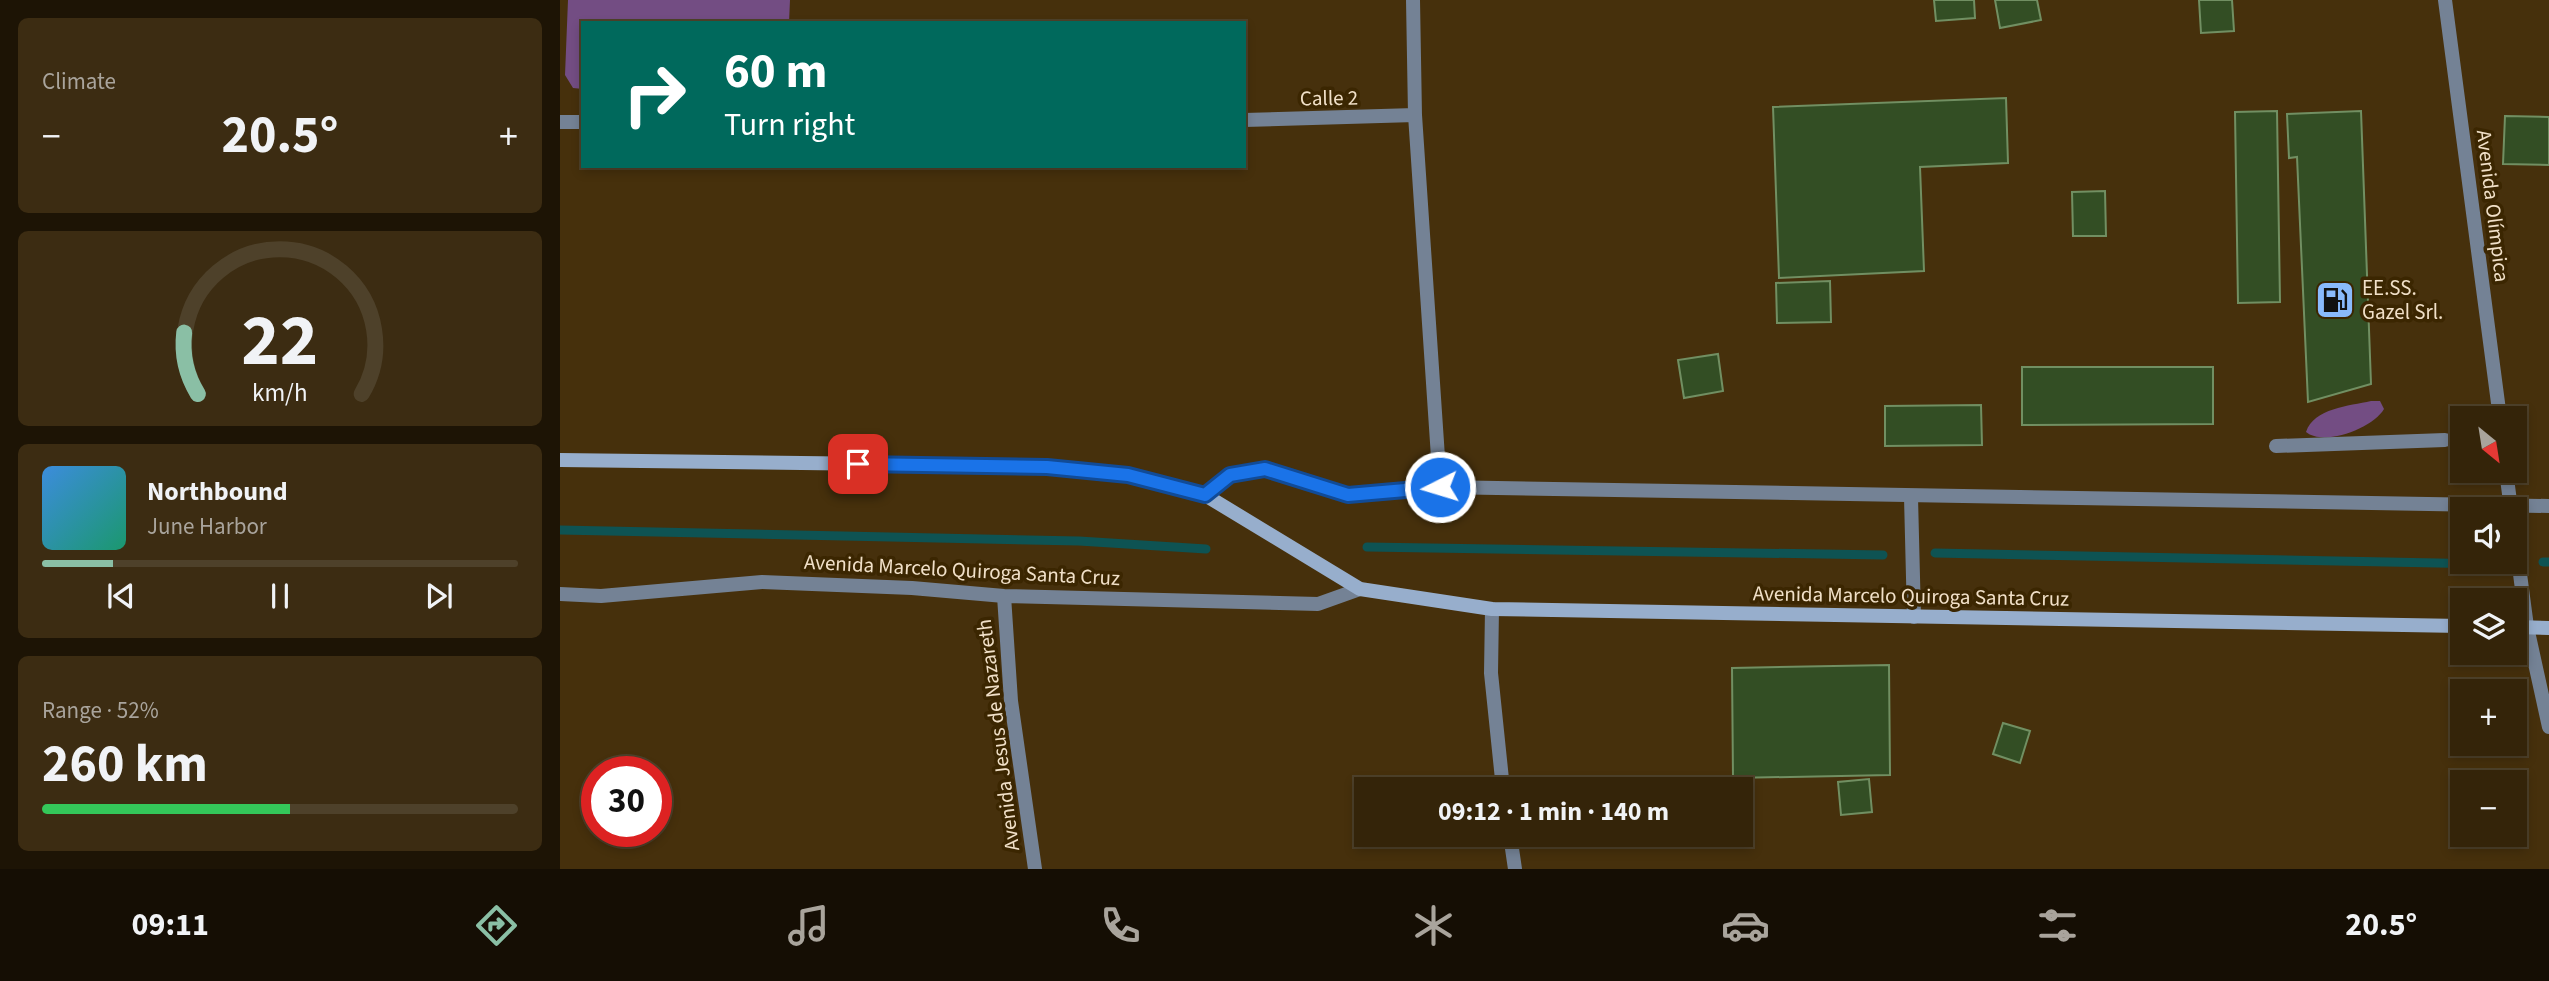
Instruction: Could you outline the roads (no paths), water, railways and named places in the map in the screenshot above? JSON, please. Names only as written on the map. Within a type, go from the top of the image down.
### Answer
[{"type":"main road","name":"Avenida Marcelo Quiroga Santa Cruz","points":[[560,460],[1047,467],[1128,475],[1205,495],[1360,589],[1492,609],[2450,626]]},
{"type":"main road","points":[[2527,627],[2549,628]]},
{"type":"street","points":[[1413,0],[1415,116],[1440,487]]},
{"type":"street","name":"Avenida Olímpica","points":[[2445,0],[2498,406]]},
{"type":"street","name":"Calle 2","points":[[1246,120],[1415,116]]},
{"type":"street","points":[[560,122],[581,122]]},
{"type":"street","points":[[2276,446],[2445,440]]},
{"type":"street","points":[[1205,495],[1230,475],[1265,469],[1348,495],[1440,487],[2450,506]]},
{"type":"street","points":[[1911,497],[1914,617]]},
{"type":"street","points":[[2527,507],[2549,506]]},
{"type":"street","name":"Avenida Marcelo Quiroga Santa Cruz","points":[[560,594],[601,596],[762,582],[912,588],[1004,596],[1318,604],[1360,589]]},
{"type":"street","name":"Avenida Jesus de Nazareth","points":[[1004,596],[1011,701],[1035,869]]},
{"type":"street","points":[[1492,609],[1491,673],[1502,777]]},
{"type":"street","points":[[2527,648],[2549,727]]},
{"type":"street","points":[[1512,847],[1515,869]]},
{"type":"waterway","points":[[560,530],[1079,541],[1206,549]]},
{"type":"waterway","points":[[1367,547],[1883,555]]},
{"type":"waterway","points":[[1935,553],[2450,563]]},
{"type":"waterway","points":[[2543,562],[2549,562]]},
{"type":"place","name":"EE.SS. Gazel Srl.","points":[[2335,300]]}]
